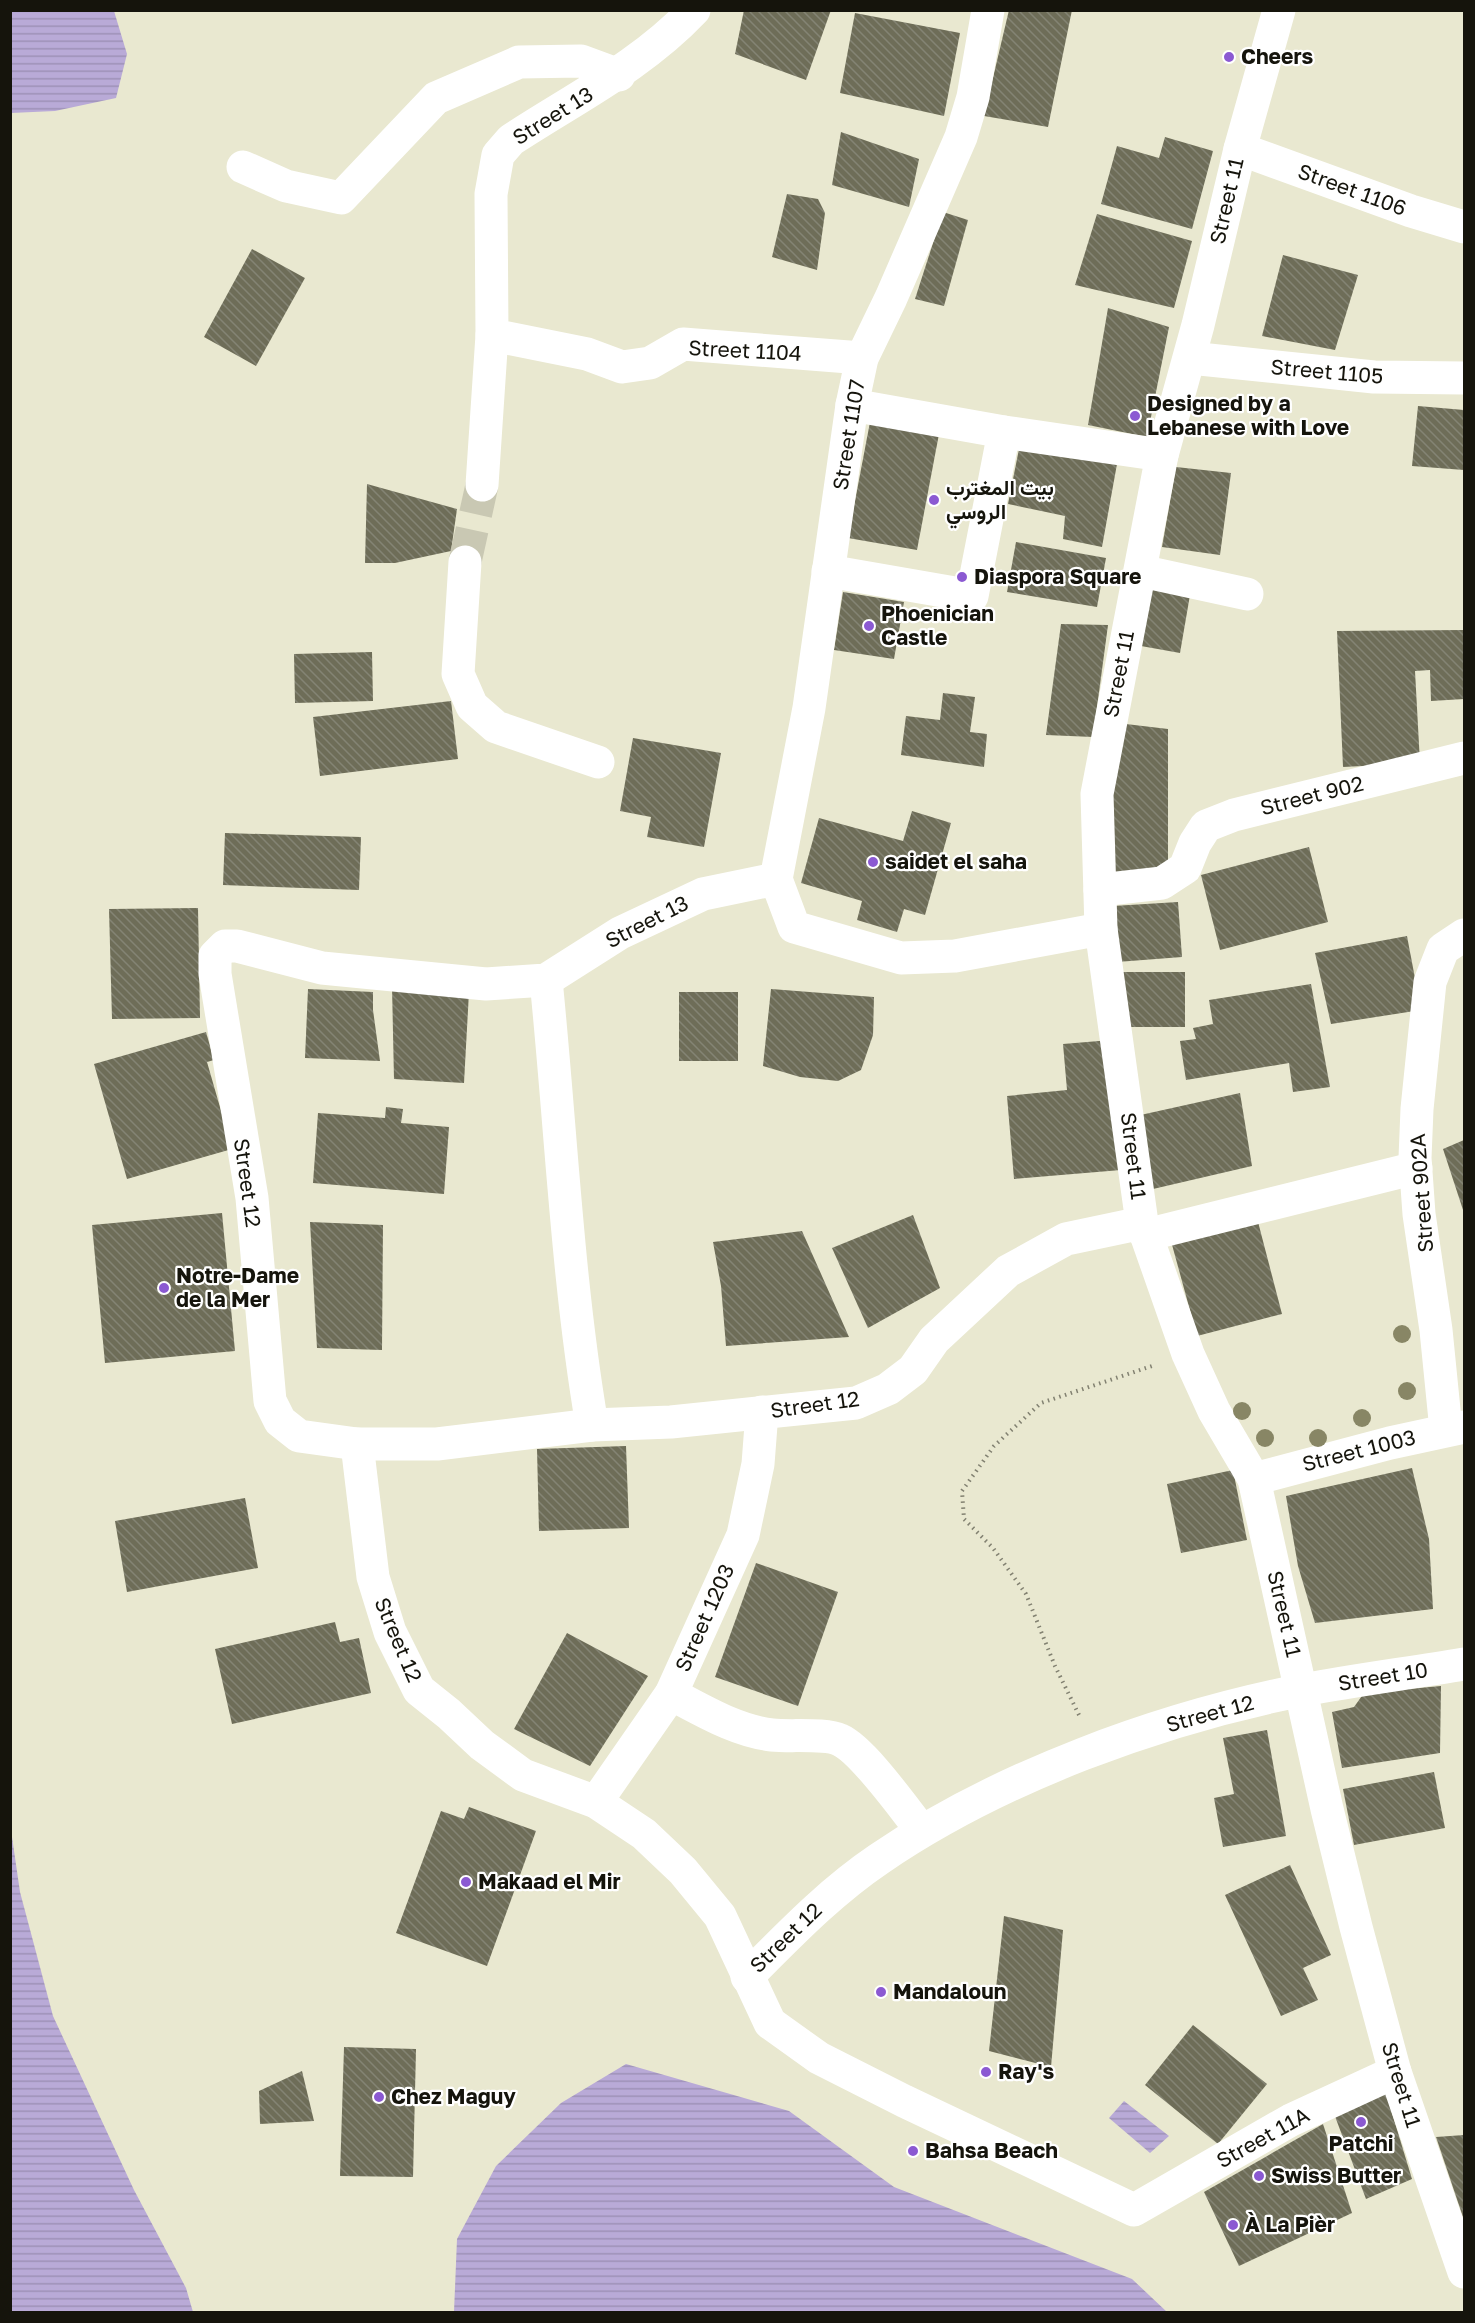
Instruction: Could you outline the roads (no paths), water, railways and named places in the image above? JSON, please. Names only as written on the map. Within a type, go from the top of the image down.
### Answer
[{"type":"street","name":"Street 13","points":[[482,485],[492,335],[491,194],[498,155],[511,140],[619,75],[668,38],[694,10]]},
{"type":"street","name":"Street 1107","points":[[776,879],[809,708],[852,405],[862,358],[891,298],[961,137],[973,97],[988,10]]},
{"type":"street","name":"Street 11","points":[[1280,10],[1240,149],[1190,358],[1162,455],[1098,794],[1101,929],[1144,1229],[1188,1354],[1214,1411],[1254,1479],[1326,1809],[1395,2072],[1464,2272]]},
{"type":"street","points":[[243,167],[286,186],[341,198],[436,98],[519,62],[581,61],[619,75]]},
{"type":"street","name":"Street 1106","points":[[1240,149],[1347,189],[1464,227]]},
{"type":"street","name":"Street 1104","points":[[492,335],[587,354],[622,367],[650,363],[683,344],[862,358]]},
{"type":"street","name":"Street 1105","points":[[1190,358],[1374,377],[1464,378]]},
{"type":"street","points":[[852,405],[1004,432],[1162,455]]},
{"type":"street","points":[[828,571],[972,596],[1004,432]]},
{"type":"street","points":[[465,562],[458,674],[472,706],[496,727],[598,762]]},
{"type":"street","points":[[1141,571],[1247,594]]},
{"type":"street","name":"Street 902","points":[[1100,890],[1162,882],[1185,868],[1195,843],[1206,826],[1271,805],[1464,758]]},
{"type":"street","name":"Street 13","points":[[220,1004],[215,956],[225,946],[237,946],[322,968],[486,984],[546,980],[620,933],[703,894],[776,879]]},
{"type":"street","points":[[776,879],[794,927],[902,958],[955,956],[1101,929]]},
{"type":"street","name":"Street 902A","points":[[1455,1428],[1416,1168],[1417,1108],[1430,982],[1443,949],[1464,935]]},
{"type":"street","points":[[546,980],[559,1109],[569,1246],[581,1358],[592,1425]]},
{"type":"street","name":"Street 12","points":[[220,1004],[252,1198],[270,1401],[280,1421],[300,1436],[357,1444],[437,1444],[592,1425],[671,1422],[856,1403],[888,1389],[914,1370],[934,1340],[1008,1271],[1066,1239],[1144,1229],[1416,1168]]},
{"type":"street","name":"Street 1203","points":[[596,1802],[671,1694],[743,1535],[758,1464],[762,1413]]},
{"type":"street","name":"Street 1003","points":[[1254,1479],[1455,1428]]},
{"type":"street","name":"Street 12","points":[[357,1444],[373,1577],[390,1632],[419,1690],[482,1745],[523,1775],[596,1802],[644,1834],[683,1871],[720,1916],[747,1977],[819,1906],[878,1859],[922,1831],[1020,1781],[1097,1750],[1175,1722],[1301,1690]]},
{"type":"street","name":"Street 10","points":[[1301,1690],[1464,1664]]},
{"type":"street","points":[[671,1694],[723,1720],[770,1734],[829,1736],[842,1740],[876,1775],[922,1831]]},
{"type":"street","name":"Street 11A","points":[[747,1977],[770,2023],[819,2058],[1134,2210],[1291,2120],[1395,2072]]},
{"type":"tunnel","points":[[465,562],[482,485]]},
{"type":"place","name":"Cheers","points":[[1229,57]]},
{"type":"place","name":"Designed by a Lebanese with Love","points":[[1135,416]]},
{"type":"place","name":"بيت المغترب الروسي","points":[[934,500]]},
{"type":"place","name":"Diaspora Square","points":[[962,577]]},
{"type":"place","name":"Phoenician Castle","points":[[869,626]]},
{"type":"place","name":"saidet el saha","points":[[873,862]]},
{"type":"place","name":"Notre-Dame de la Mer","points":[[164,1288]]},
{"type":"place","name":"Makaad el Mir","points":[[466,1882]]},
{"type":"place","name":"Mandaloun","points":[[881,1992]]},
{"type":"place","name":"Ray's","points":[[986,2072]]},
{"type":"place","name":"Chez Maguy","points":[[379,2097]]},
{"type":"place","name":"Patchi","points":[[1361,2122]]},
{"type":"place","name":"Bahsa Beach","points":[[913,2151]]},
{"type":"place","name":"Swiss Butter","points":[[1259,2176]]},
{"type":"place","name":"À La Pièr","points":[[1233,2225]]}]
